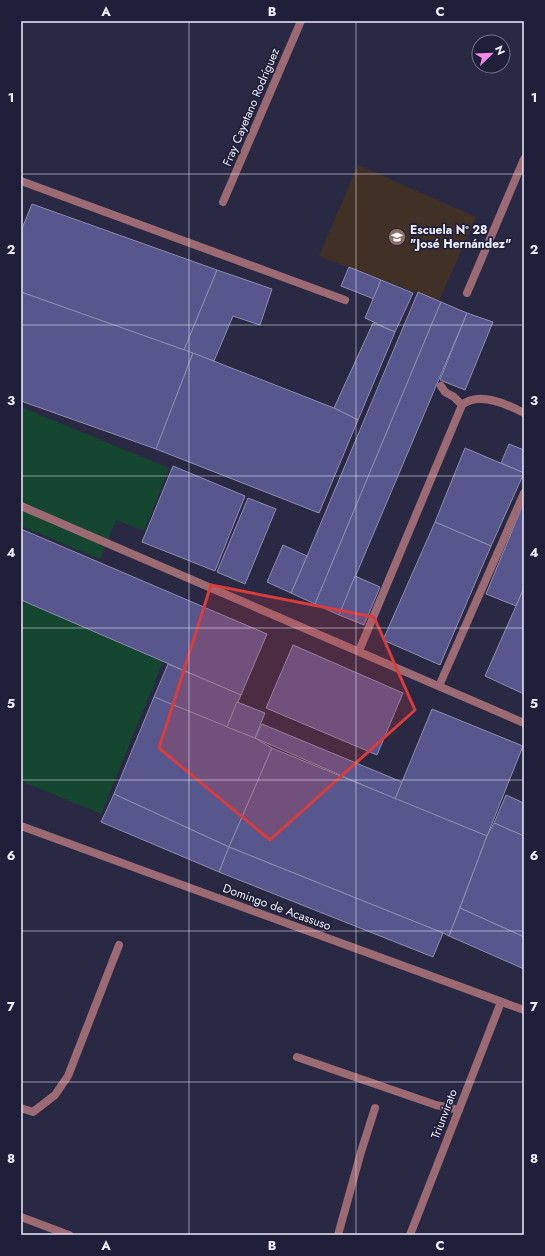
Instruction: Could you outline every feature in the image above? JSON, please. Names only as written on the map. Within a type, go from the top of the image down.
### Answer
[{"type":"street","name":"Fray Cayetano Rodríguez","points":[[223,202],[301,21]]},
{"type":"street","points":[[467,293],[524,160]]},
{"type":"street","points":[[21,181],[345,300]]},
{"type":"street","points":[[441,386],[445,392],[454,397],[462,405]]},
{"type":"street","points":[[359,651],[462,405],[468,400],[492,400],[515,408],[524,414]]},
{"type":"street","points":[[439,686],[524,493]]},
{"type":"street","points":[[21,506],[524,723]]},
{"type":"street","name":"Domingo de Acassuso","points":[[21,826],[524,1010]]},
{"type":"street","points":[[21,1108],[33,1112],[56,1095],[68,1076],[119,945]]},
{"type":"street","name":"Triunvirato","points":[[410,1235],[502,1002]]},
{"type":"street","points":[[297,1057],[436,1105],[459,1110]]},
{"type":"street","points":[[338,1235],[375,1108]]},
{"type":"street","points":[[21,1217],[52,1232],[70,1235]]},
{"type":"highlighted area","points":[[211,585],[374,617],[415,710],[270,840],[159,748]]},
{"type":"shaded area","name":"Escuela Nº 28 \"José Hernández\"","points":[[358,165],[476,217],[439,301],[319,256]]},
{"type":"green space","points":[[21,407],[169,468],[144,531],[116,520],[100,559],[21,526]]},
{"type":"green space","points":[[21,600],[164,659],[101,814],[21,781]]},
{"type":"building","points":[[32,204],[217,270],[184,350],[21,292],[21,231]]},
{"type":"building","points":[[349,267],[381,280],[374,299],[341,286]]},
{"type":"building","points":[[217,270],[272,289],[260,325],[233,316],[214,361],[184,350]]},
{"type":"building","points":[[381,280],[413,293],[395,332],[365,318]]},
{"type":"building","points":[[21,292],[193,353],[156,449],[21,401]]},
{"type":"building","points":[[418,292],[441,302],[315,604],[291,593]]},
{"type":"building","points":[[441,302],[467,313],[339,615],[315,604]]},
{"type":"building","points":[[467,313],[493,322],[465,390],[440,380]]},
{"type":"building","points":[[373,323],[395,332],[358,420],[334,408]]},
{"type":"building","points":[[193,353],[334,408],[358,420],[319,513],[156,449]]},
{"type":"building","points":[[509,444],[524,450],[524,473],[501,463]]},
{"type":"building","points":[[465,448],[524,473],[491,546],[435,522]]},
{"type":"building","points":[[173,466],[245,496],[215,571],[142,542]]},
{"type":"building","points":[[248,498],[276,509],[245,584],[217,572]]},
{"type":"building","points":[[524,502],[524,588],[516,606],[486,594]]},
{"type":"building","points":[[435,522],[491,546],[440,665],[383,640]]},
{"type":"building","points":[[21,529],[267,634],[241,695],[21,600]]},
{"type":"building","points":[[283,545],[307,556],[291,593],[267,582]]},
{"type":"building","points":[[355,576],[380,587],[364,625],[339,615]]},
{"type":"building","points":[[524,588],[524,694],[485,676]]},
{"type":"building","points":[[293,645],[403,693],[377,755],[266,708]]},
{"type":"building","points":[[168,664],[241,695],[227,727],[154,697]]},
{"type":"building","points":[[154,697],[255,738],[272,748],[229,847],[114,794]]},
{"type":"building","points":[[237,702],[265,713],[255,738],[227,727]]},
{"type":"building","points":[[432,709],[523,746],[487,836],[395,799]]},
{"type":"building","points":[[262,724],[402,782],[395,799],[255,738]]},
{"type":"building","points":[[272,748],[487,836],[449,936],[229,847]]},
{"type":"building","points":[[114,794],[229,847],[219,872],[101,822]]},
{"type":"building","points":[[506,795],[524,803],[524,836],[494,823]]},
{"type":"building","points":[[494,823],[524,836],[524,937],[460,908],[487,836]]},
{"type":"building","points":[[229,847],[443,933],[433,957],[219,872]]},
{"type":"building","points":[[460,908],[524,937],[524,969],[449,936]]},
{"type":"place","name":"Escuela Nº 28 \"José Hernández\"","points":[[397,237]]}]
